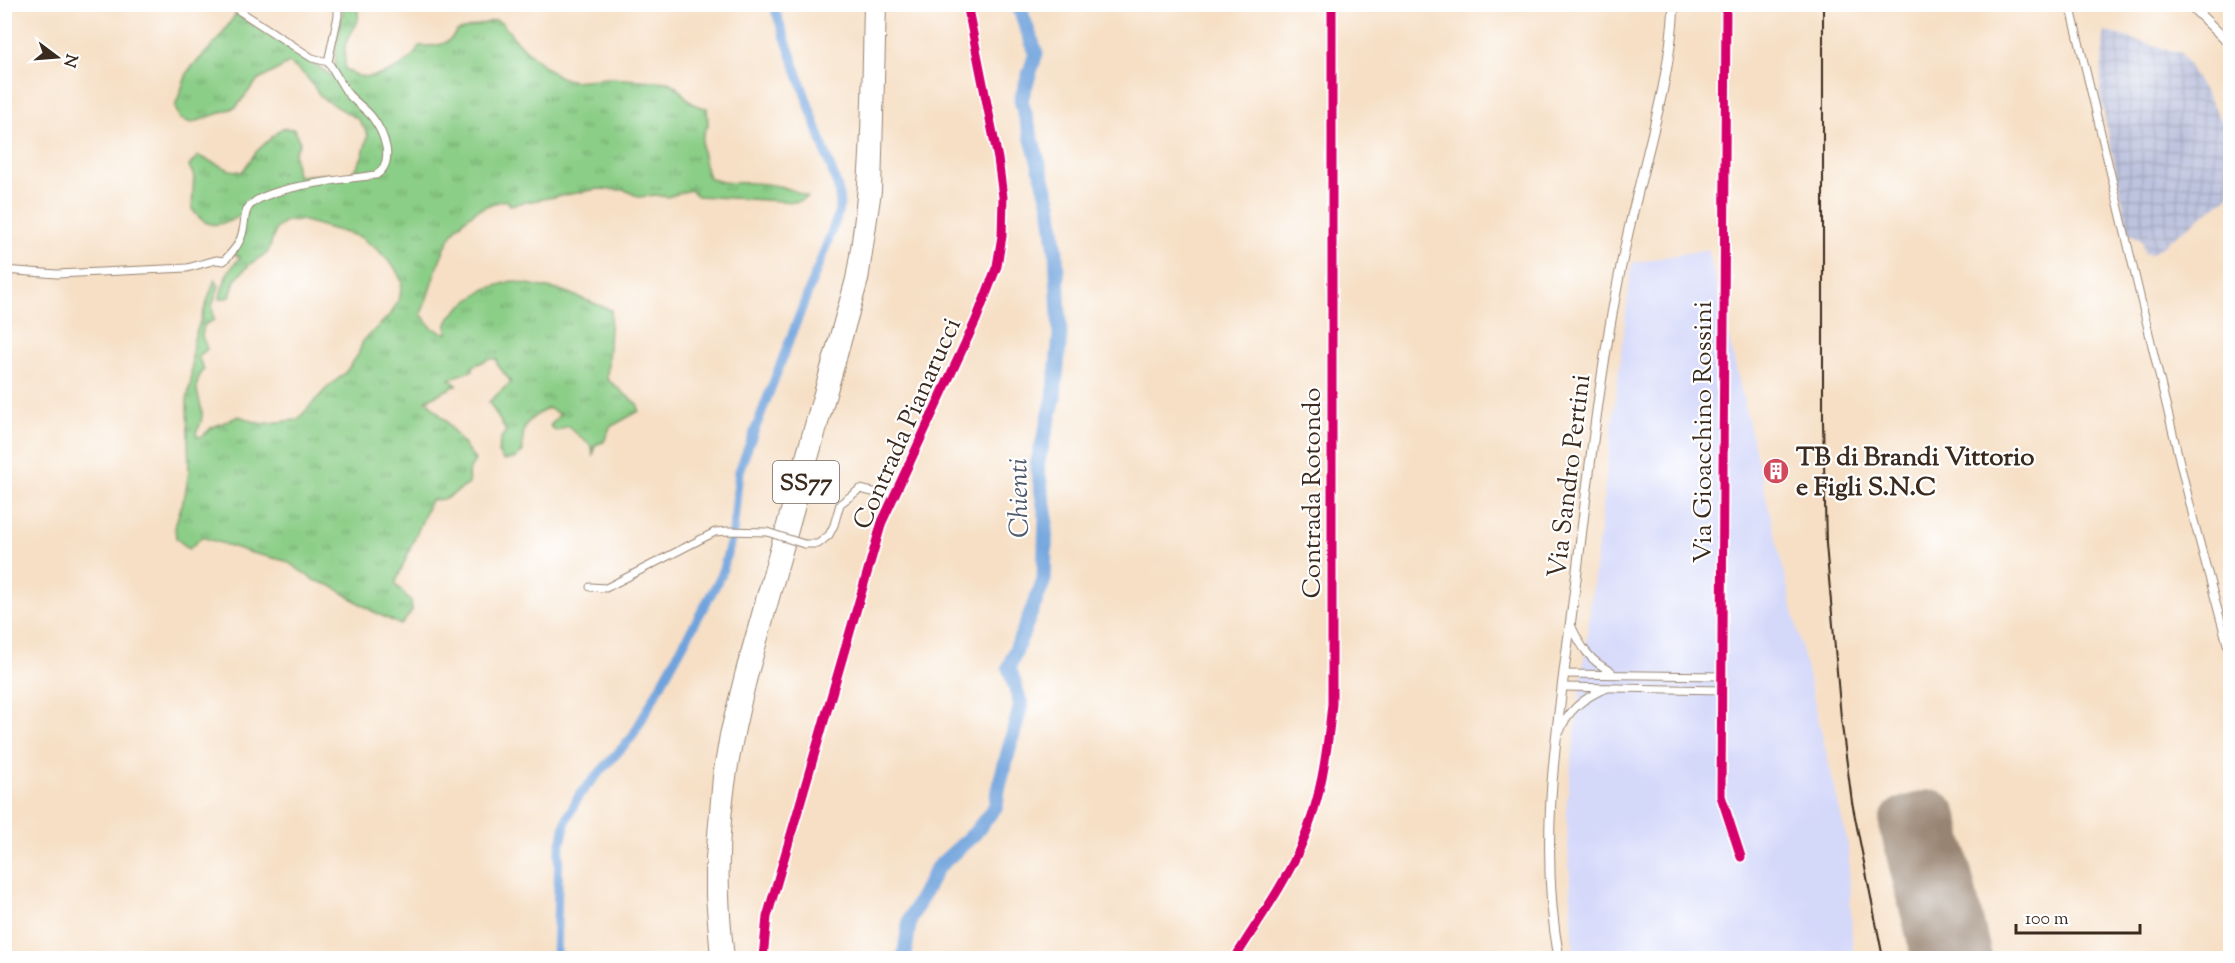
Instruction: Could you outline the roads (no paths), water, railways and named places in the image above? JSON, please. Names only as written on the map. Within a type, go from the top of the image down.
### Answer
[{"type":"highway","name":"SS77","points":[[717,958],[712,896],[712,858],[719,777],[742,671],[852,279],[863,213],[866,169],[870,4]]},
{"type":"highway","name":"SS77","points":[[728,958],[722,895],[722,857],[728,778],[752,673],[862,280],[875,191],[880,4]]},
{"type":"main road","name":"Contrada Pianarucci","points":[[763,958],[767,918],[873,548],[894,494],[988,292],[997,266],[1002,236],[1003,197],[998,159],[967,4]]},
{"type":"main road","name":"Via Sandro Pertini","points":[[1558,958],[1548,883],[1548,839],[1570,624],[1604,363],[1626,244],[1666,77],[1674,4]]},
{"type":"main road","points":[[2189,4],[2230,44]]},
{"type":"street","points":[[4,270],[57,274],[187,268],[216,260],[224,261],[237,248],[247,208],[252,203],[279,190],[376,175],[383,171],[388,155],[378,126],[350,95],[328,62],[312,58],[229,4]]},
{"type":"street","points":[[328,62],[339,16],[338,4]]},
{"type":"street","name":"Contrada Rotondo","points":[[1234,958],[1287,874],[1309,826],[1327,756],[1332,704],[1332,4]]},
{"type":"street","name":"Via Gioacchino Rossini","points":[[1726,4],[1721,796],[1741,857]]},
{"type":"street","points":[[2070,4],[2194,521],[2230,655]]},
{"type":"street","points":[[590,587],[606,588],[715,532],[767,532],[804,544],[818,544],[829,535],[840,504],[860,489],[894,494]]},
{"type":"street","points":[[1570,624],[1579,644],[1594,661],[1616,673]]},
{"type":"street","points":[[1564,674],[1722,676]]},
{"type":"street","points":[[1661,675],[1661,688]]},
{"type":"street","points":[[1563,687],[1612,686],[1722,690]]},
{"type":"street","points":[[1557,740],[1563,723],[1577,705],[1594,693],[1612,686]]},
{"type":"waterway","points":[[556,958],[559,852],[566,821],[579,795],[632,737],[721,576],[733,533],[739,471],[836,220],[840,204],[838,188],[773,4]]},
{"type":"waterway","name":"Chienti","points":[[904,958],[910,919],[937,868],[975,833],[996,806],[998,790],[1021,705],[1009,667],[1044,580],[1046,517],[1037,465],[1054,398],[1060,335],[1056,253],[1050,204],[1021,100],[1036,53],[1018,4]]},
{"type":"railway","points":[[1823,4],[1823,422],[1826,544],[1841,718],[1852,802],[1883,958]]},
{"type":"place","name":"TB di Brandi Vittorio e Figli S.N.C","points":[[1776,471]]}]
